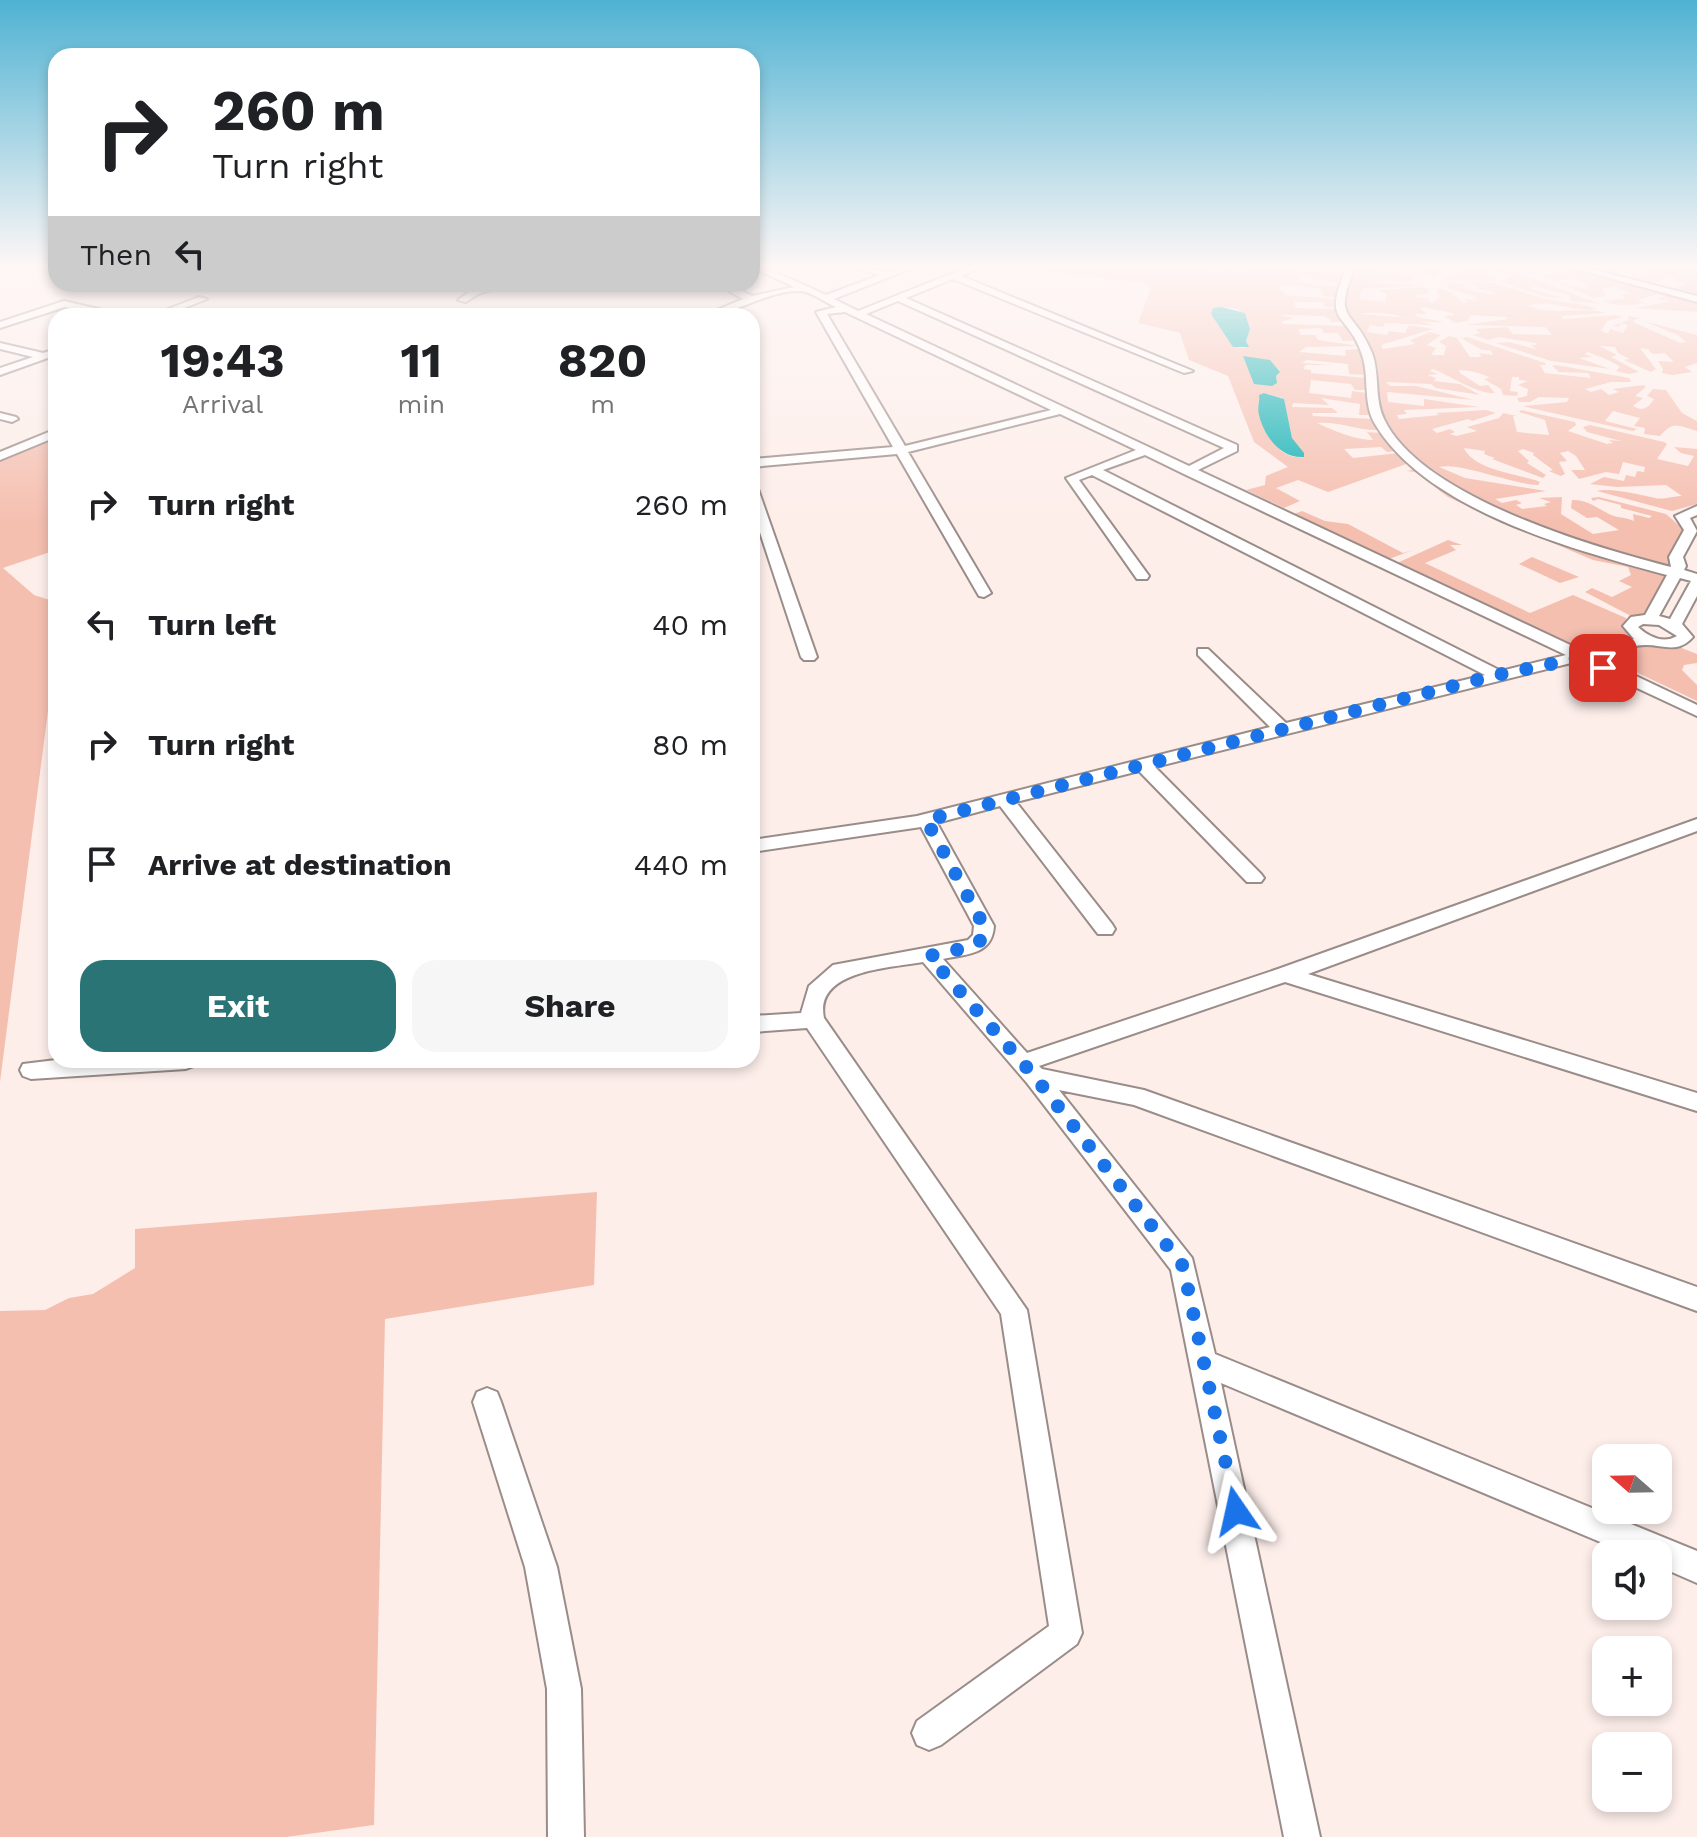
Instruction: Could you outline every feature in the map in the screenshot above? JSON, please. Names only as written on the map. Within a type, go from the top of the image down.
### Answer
[{"type":"street","points":[[20,351],[48,358]]},
{"type":"street","points":[[844,351],[984,593]]},
{"type":"street","points":[[934,351],[1697,711]]},
{"type":"street","points":[[1016,351],[1233,448],[1188,471]]},
{"type":"street","points":[[1138,351],[1188,371]]},
{"type":"street","points":[[1366,351],[1377,417],[1403,452],[1445,483],[1511,518],[1595,550],[1697,581],[1674,625]]},
{"type":"street","points":[[0,372],[48,359]]},
{"type":"street","points":[[760,462],[902,450],[1059,411]]},
{"type":"street","points":[[0,456],[48,436]]},
{"type":"street","points":[[1142,576],[1072,478],[1144,451]]},
{"type":"street","points":[[1093,470],[1497,675]]},
{"type":"street","points":[[1650,619],[1676,573],[1679,566],[1676,557],[1691,530],[1682,516],[1697,510]]},
{"type":"street","points":[[760,513],[809,657]]},
{"type":"street","points":[[760,845],[926,820],[1497,675],[1581,658],[1647,640],[1679,643],[1685,637],[1674,625],[1650,619],[1636,620],[1630,626],[1634,633],[1647,640]]},
{"type":"street","points":[[1203,652],[1282,729]]},
{"type":"street","points":[[1143,765],[1254,878]]},
{"type":"street","points":[[1005,801],[1105,929]]},
{"type":"street","points":[[926,820],[984,926],[983,938],[974,946],[840,970],[817,991],[811,1009],[813,1020],[1014,1310],[1066,1633],[929,1733]]},
{"type":"street","points":[[1029,1070],[1697,825]]},
{"type":"street","points":[[929,956],[1029,1070],[1183,1266],[1302,1837]]},
{"type":"street","points":[[1285,974],[1697,1102]]},
{"type":"street","points":[[760,1023],[813,1020]]},
{"type":"street","points":[[31,1070],[62,1068]]},
{"type":"street","points":[[1029,1070],[1136,1096],[1697,1299]]},
{"type":"street","points":[[1205,1363],[1697,1567]]},
{"type":"street","points":[[487,1402],[541,1567],[561,1674],[566,1837]]},
{"type":"shaded area","points":[[1186,351],[1301,351],[1346,356],[1345,351],[1361,351],[1367,375],[1349,374],[1348,364],[1307,360],[1302,363],[1333,365],[1305,365],[1304,369],[1311,370],[1311,373],[1366,378],[1368,390],[1355,390],[1351,384],[1311,380],[1309,393],[1351,398],[1352,391],[1367,393],[1373,415],[1359,415],[1360,404],[1321,398],[1329,405],[1293,403],[1292,407],[1332,408],[1338,413],[1312,413],[1313,416],[1374,419],[1380,430],[1317,423],[1366,440],[1373,440],[1367,432],[1382,433],[1397,451],[1387,452],[1381,447],[1344,449],[1353,458],[1399,453],[1409,463],[1328,492],[1298,480],[1276,488],[1300,501],[1284,508],[1246,490],[1265,485],[1266,476],[1288,467],[1254,442],[1228,376],[1189,360]],"holes":[[[1264,393],[1283,398],[1292,438],[1304,457],[1293,457],[1278,448],[1265,423],[1259,404]]]},
{"type":"shaded area","points":[[1366,351],[1434,351],[1431,355],[1444,355],[1445,351],[1466,351],[1470,357],[1481,357],[1479,353],[1493,355],[1490,351],[1508,351],[1545,363],[1540,365],[1545,373],[1591,378],[1588,373],[1559,372],[1552,366],[1556,365],[1629,378],[1631,382],[1611,382],[1585,389],[1591,392],[1601,389],[1609,395],[1619,392],[1613,389],[1643,385],[1646,387],[1635,396],[1643,398],[1633,406],[1640,409],[1647,407],[1654,399],[1647,396],[1653,389],[1666,390],[1682,413],[1697,421],[1697,431],[1677,426],[1660,436],[1644,434],[1645,428],[1634,426],[1640,418],[1613,411],[1605,421],[1637,429],[1633,431],[1526,407],[1523,406],[1567,402],[1569,398],[1539,397],[1530,402],[1519,402],[1517,398],[1527,396],[1528,389],[1518,385],[1528,381],[1519,380],[1519,377],[1512,377],[1510,391],[1518,392],[1517,396],[1503,395],[1501,389],[1484,379],[1490,378],[1479,373],[1459,370],[1480,386],[1488,385],[1495,393],[1473,388],[1433,369],[1430,371],[1438,374],[1427,375],[1436,378],[1434,381],[1460,384],[1480,395],[1436,388],[1431,384],[1386,382],[1390,386],[1416,386],[1474,400],[1387,392],[1388,402],[1424,406],[1424,399],[1479,407],[1404,410],[1407,414],[1397,415],[1399,419],[1439,415],[1436,413],[1486,410],[1496,413],[1432,429],[1437,433],[1450,429],[1455,432],[1450,434],[1456,436],[1477,431],[1467,427],[1499,418],[1503,413],[1517,416],[1513,416],[1517,432],[1549,435],[1545,420],[1519,412],[1521,410],[1575,422],[1576,425],[1568,431],[1607,444],[1613,443],[1609,440],[1621,441],[1587,432],[1583,427],[1590,425],[1664,442],[1667,444],[1657,459],[1688,466],[1694,456],[1681,453],[1674,447],[1697,449],[1697,504],[1672,511],[1597,491],[1658,498],[1682,496],[1666,485],[1617,487],[1590,484],[1604,477],[1624,481],[1626,475],[1635,477],[1637,471],[1644,472],[1645,467],[1623,462],[1619,474],[1606,472],[1579,479],[1571,470],[1585,470],[1576,456],[1568,451],[1560,453],[1567,461],[1559,462],[1565,474],[1561,476],[1549,471],[1553,470],[1534,453],[1523,449],[1518,451],[1529,461],[1527,463],[1546,475],[1543,478],[1492,459],[1495,458],[1484,454],[1485,451],[1464,448],[1485,466],[1535,480],[1540,482],[1538,485],[1460,468],[1439,467],[1465,478],[1546,491],[1495,499],[1502,503],[1516,500],[1522,503],[1516,505],[1522,509],[1547,506],[1544,504],[1551,502],[1539,498],[1562,497],[1561,514],[1593,534],[1619,530],[1597,517],[1587,518],[1571,508],[1572,500],[1587,502],[1612,515],[1634,521],[1633,514],[1652,516],[1591,498],[1599,497],[1666,514],[1683,529],[1668,556],[1672,566],[1616,554],[1529,522],[1461,489],[1408,452],[1383,417],[1375,370]]},
{"type":"shaded area","points":[[1520,351],[1608,351],[1617,355],[1611,357],[1639,372],[1629,374],[1616,371],[1620,367],[1588,352],[1585,354],[1592,357],[1579,358],[1610,369],[1551,361]]},
{"type":"shaded area","points":[[1617,351],[1642,351],[1656,369],[1651,372],[1624,360],[1630,359]]},
{"type":"shaded area","points":[[1649,351],[1697,351],[1697,363],[1685,367],[1692,372],[1662,373],[1658,361],[1674,362],[1665,353],[1652,354]]},
{"type":"shaded area","points":[[48,441],[48,553],[3,568],[34,595],[48,599],[48,711],[0,1082],[0,461]]},
{"type":"shaded area","points":[[1416,469],[1494,512],[1669,575],[1646,615],[1629,615],[1585,592],[1592,588],[1612,597],[1632,587],[1619,581],[1631,575],[1628,567],[1593,560],[1448,497],[1415,472],[1407,471]]},
{"type":"shaded area","points":[[1302,511],[1325,521],[1348,524],[1403,553],[1413,550],[1389,559],[1294,514]]},
{"type":"shaded area","points":[[1448,540],[1462,545],[1450,545],[1456,550],[1425,563],[1530,613],[1573,595],[1626,618],[1626,625],[1636,639],[1591,651],[1584,650],[1397,563]]},
{"type":"shaded area","points":[[1532,557],[1579,577],[1560,583],[1519,564]]},
{"type":"shaded area","points":[[1648,644],[1679,647],[1697,654],[1697,663],[1684,665],[1682,670],[1697,685],[1697,701],[1638,673],[1633,664],[1609,653]]},
{"type":"shaded area","points":[[597,1192],[594,1285],[385,1319],[374,1825],[286,1837],[0,1837],[0,1311],[45,1310],[69,1298],[93,1294],[135,1268],[135,1229]]},
{"type":"water","points":[[1243,356],[1270,360],[1280,372],[1276,376],[1277,383],[1272,386],[1254,384]]},
{"type":"water","points":[[1264,393],[1284,399],[1292,438],[1304,457],[1288,454],[1269,438],[1258,412],[1259,395]]},
{"type":"route","points":[[1236,1511],[1183,1266],[1035,1077],[929,956],[974,946],[983,938],[984,926],[926,820],[1497,675],[1581,658],[1603,668]]}]
